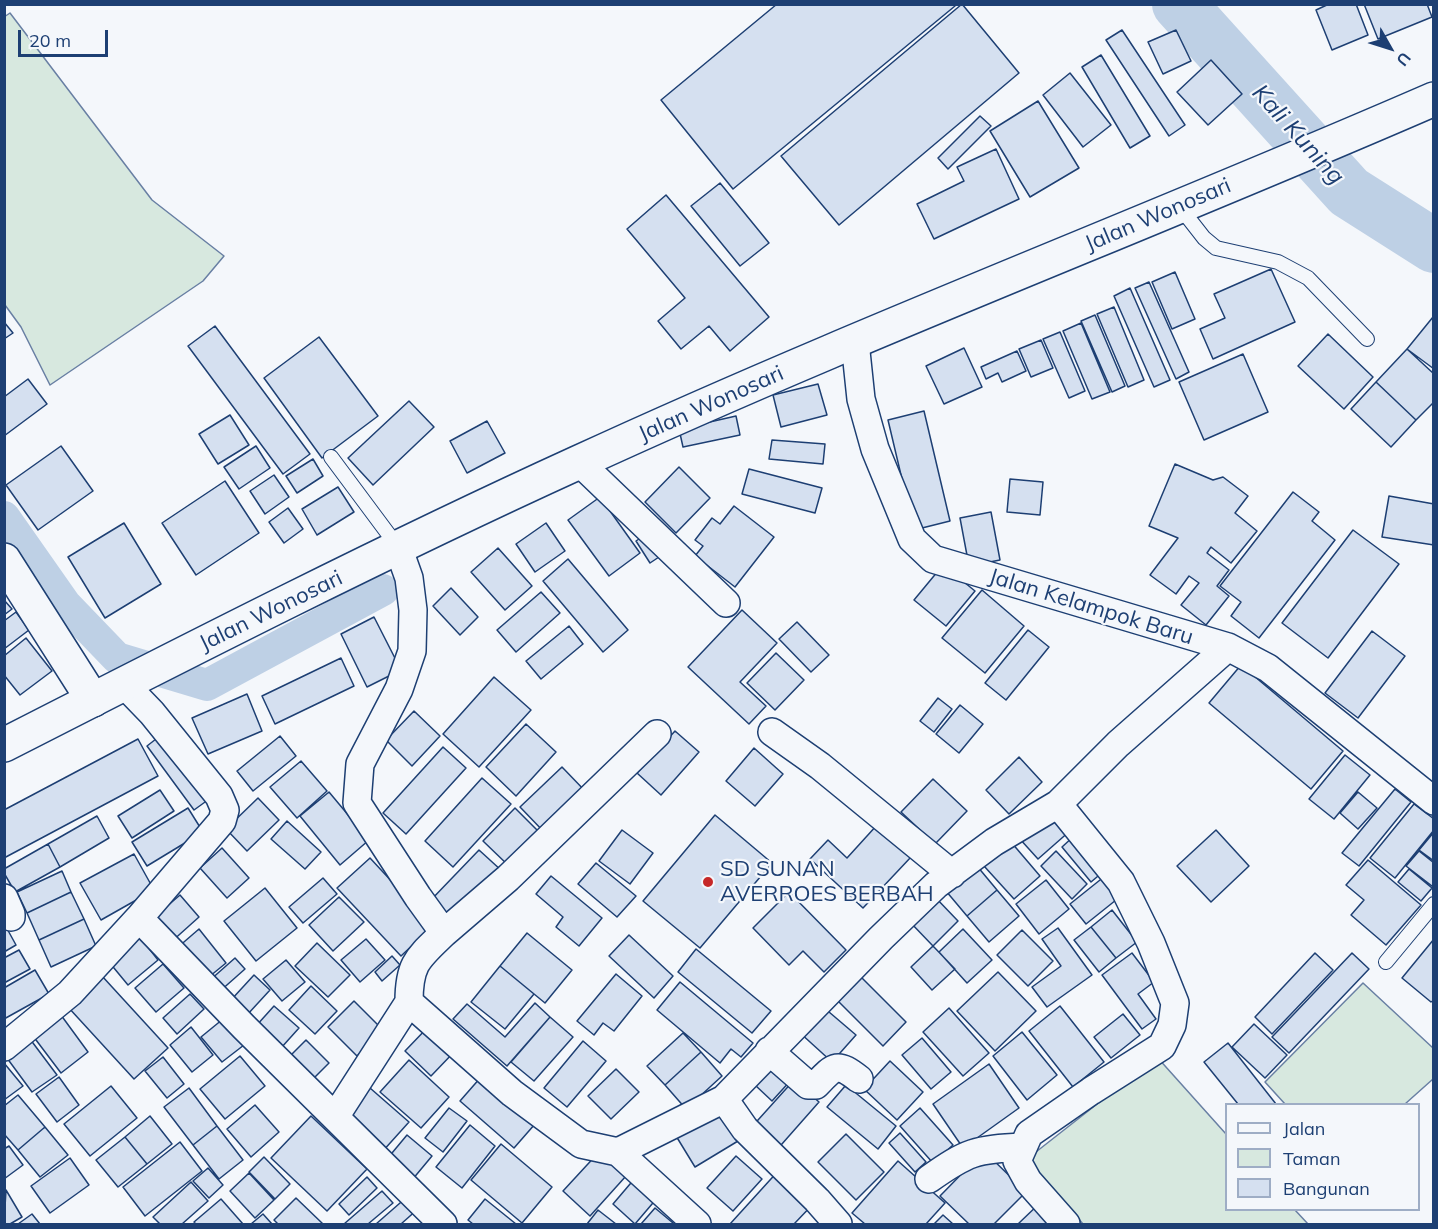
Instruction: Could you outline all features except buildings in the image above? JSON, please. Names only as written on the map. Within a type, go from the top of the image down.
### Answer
[{"type":"main road","name":"Jalan Wonosari","points":[[4,745],[398,547],[579,462],[855,342],[1431,100]]},
{"type":"main road","points":[[4,560],[93,700]]},
{"type":"street","name":"Jalan Kelampok Baru","points":[[855,342],[861,399],[875,448],[912,539],[933,559],[1228,647],[1268,668],[1434,801]]},
{"type":"street","points":[[579,462],[726,603]]},
{"type":"street","points":[[398,547],[409,578],[413,610],[412,651],[399,689],[360,764],[357,802],[444,933]]},
{"type":"street","points":[[618,1152],[724,1099],[769,1051],[936,885],[994,842],[1058,804],[1118,744],[1228,647]]},
{"type":"street","points":[[4,1047],[70,993],[139,918],[222,821],[225,810],[219,796],[152,713],[131,680]]},
{"type":"street","points":[[771,732],[820,766],[952,874]]},
{"type":"street","points":[[335,1117],[409,1002],[409,979],[417,960],[444,933],[508,879],[657,734]]},
{"type":"street","points":[[1058,804],[1121,882],[1151,943],[1175,1003],[1172,1025],[1162,1046],[1029,1134],[1017,1161],[1028,1181],[1066,1224]]},
{"type":"street","points":[[139,918],[443,1224]]},
{"type":"street","points":[[409,1002],[512,1093],[581,1144],[618,1152],[697,1224]]},
{"type":"street","points":[[769,1051],[808,1085],[816,1085],[830,1071],[840,1067],[845,1068],[859,1079]]},
{"type":"street","points":[[724,1099],[745,1129],[838,1224]]},
{"type":"street","points":[[929,1179],[952,1162],[980,1150],[1023,1147]]},
{"type":"lane","points":[[1179,206],[1204,238],[1216,248],[1278,262],[1308,278],[1367,339]]},
{"type":"lane","points":[[331,457],[398,547]]},
{"type":"lane","points":[[1386,962],[1434,904]]},
{"type":"green space","points":[[10,13],[152,200],[224,256],[203,281],[50,385],[21,327],[5,305],[4,17]]},
{"type":"green space","points":[[1363,983],[1433,1048],[1433,1079],[1406,1103],[1284,1103],[1265,1082]]},
{"type":"green space","points":[[1157,1057],[1225,1133],[1225,1211],[1296,1211],[1308,1224],[1083,1224],[1027,1159]]},
{"type":"waterway","name":"Kali Kuning","points":[[1179,4],[1349,192],[1434,246]]},
{"type":"waterway","points":[[4,517],[65,604],[117,658],[207,685],[383,590]]},
{"type":"place","name":"SD SUNAN AVERROES BERBAH","points":[[708,882]]}]
